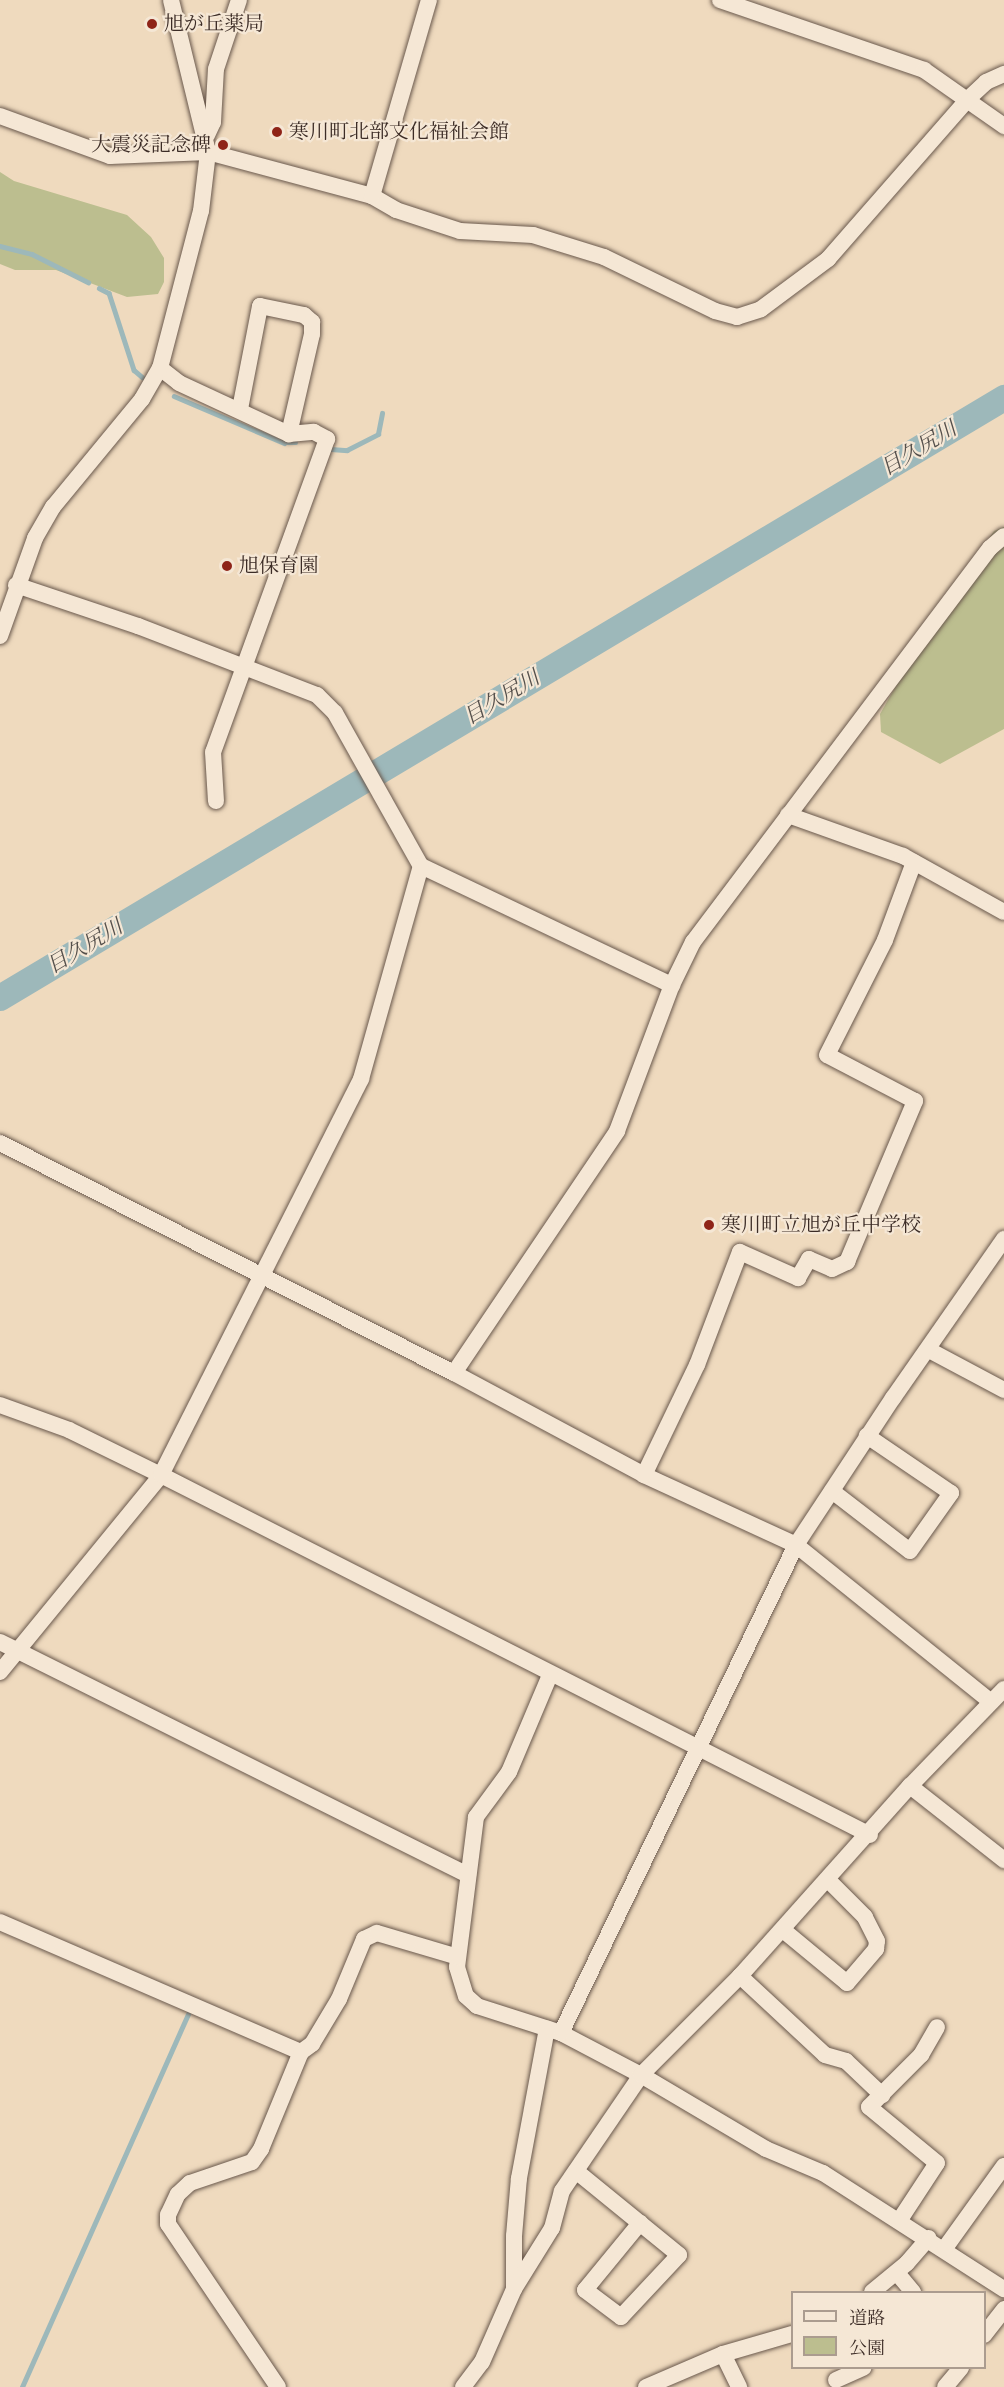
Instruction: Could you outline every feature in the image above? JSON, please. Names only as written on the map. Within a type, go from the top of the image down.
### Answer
[{"type":"street","points":[[171,0],[207,144]]},
{"type":"street","points":[[0,636],[16,585],[35,538],[53,507],[142,399],[160,368],[201,211],[207,144],[213,122],[216,69],[239,0]]},
{"type":"street","points":[[372,196],[429,0]]},
{"type":"street","points":[[720,0],[924,70],[969,98],[1004,126]]},
{"type":"street","points":[[0,116],[110,156],[207,144],[372,196],[396,210],[460,231],[533,235],[604,257],[715,311],[737,317],[761,309],[828,259],[969,98],[986,82],[1004,74]]},
{"type":"street","points":[[240,409],[260,306],[304,315],[312,322],[312,334],[289,434]]},
{"type":"street","points":[[160,368],[179,383],[240,409],[289,434],[314,432],[327,439],[213,752],[216,801]]},
{"type":"street","points":[[454,1373],[617,1131],[672,985],[693,942],[990,548],[1004,536]]},
{"type":"street","points":[[16,585],[243,665],[317,695],[335,713],[421,866],[672,985]]},
{"type":"street","points":[[788,815],[914,862],[1004,912]]},
{"type":"street","points":[[644,1475],[697,1365],[740,1252],[798,1278],[809,1259],[832,1269],[847,1262],[915,1101],[827,1055],[885,940],[914,862]]},
{"type":"street","points":[[0,1672],[160,1475],[361,1078],[421,866]]},
{"type":"street","points":[[0,1143],[454,1373],[644,1475],[796,1545],[1000,1696],[910,1786],[829,1881],[740,1976],[641,2075],[562,2191],[552,2228],[514,2289],[482,2362],[463,2387]]},
{"type":"street","points":[[514,2289],[519,2178],[554,2031],[700,1748],[796,1545],[867,1437],[1004,1239]]},
{"type":"street","points":[[929,1350],[1004,1390]]},
{"type":"street","points":[[0,1405],[69,1430],[870,1835]]},
{"type":"street","points":[[832,1491],[910,1551],[951,1493],[867,1437]]},
{"type":"street","points":[[0,1642],[468,1875]]},
{"type":"street","points":[[550,1675],[514,1761],[476,1817],[456,1967],[466,1996],[477,2006],[554,2031],[641,2075],[766,2149],[847,2186],[945,2248],[1004,2289]]},
{"type":"street","points":[[910,1786],[1004,1860]]},
{"type":"street","points":[[783,1930],[847,1983],[876,1950],[877,1941],[865,1917],[829,1881]]},
{"type":"street","points":[[0,1922],[301,2052]]},
{"type":"street","points":[[278,2387],[168,2224],[168,2215],[178,2194],[190,2183],[252,2162],[261,2150],[301,2052],[312,2044],[339,1999],[364,1939],[377,1933],[458,1957]]},
{"type":"street","points":[[740,1976],[825,2055],[846,2061],[882,2095]]},
{"type":"street","points":[[899,2221],[937,2163],[869,2107],[921,2055],[937,2027]]},
{"type":"street","points":[[945,2248],[1004,2166]]},
{"type":"street","points":[[576,2171],[640,2223],[679,2255],[621,2317],[585,2290],[640,2223]]},
{"type":"street","points":[[873,2291],[897,2273],[928,2238]]},
{"type":"street","points":[[897,2273],[912,2291]]},
{"type":"street","points":[[986,2332],[1004,2308]]},
{"type":"street","points":[[646,2387],[723,2354],[791,2334]]},
{"type":"street","points":[[723,2354],[740,2387]]},
{"type":"street","points":[[835,2378],[858,2369]]},
{"type":"street","points":[[945,2387],[959,2369]]},
{"type":"green space","points":[[0,172],[14,181],[127,215],[151,237],[164,258],[164,282],[158,294],[127,297],[56,270],[15,270],[0,264]]},
{"type":"green space","points":[[1004,527],[1004,729],[940,764],[881,732],[880,714],[943,603],[994,531]]},
{"type":"waterway","points":[[0,246],[32,254],[88,282]]},
{"type":"waterway","points":[[99,288],[109,293],[134,370],[142,377]]},
{"type":"waterway","points":[[174,396],[284,443],[296,443]]},
{"type":"waterway","name":"目久尻川","points":[[0,998],[1004,398]]},
{"type":"waterway","points":[[331,449],[347,450],[378,434],[382,413]]},
{"type":"waterway","points":[[22,2387],[189,2012]]},
{"type":"place","name":"旭が丘薬局","points":[[152,24]]},
{"type":"place","name":"寒川町北部文化福祉会館","points":[[277,132]]},
{"type":"place","name":"大震災記念碑","points":[[223,145]]},
{"type":"place","name":"旭保育園","points":[[227,566]]},
{"type":"place","name":"寒川町立旭が丘中学校","points":[[709,1225]]}]
